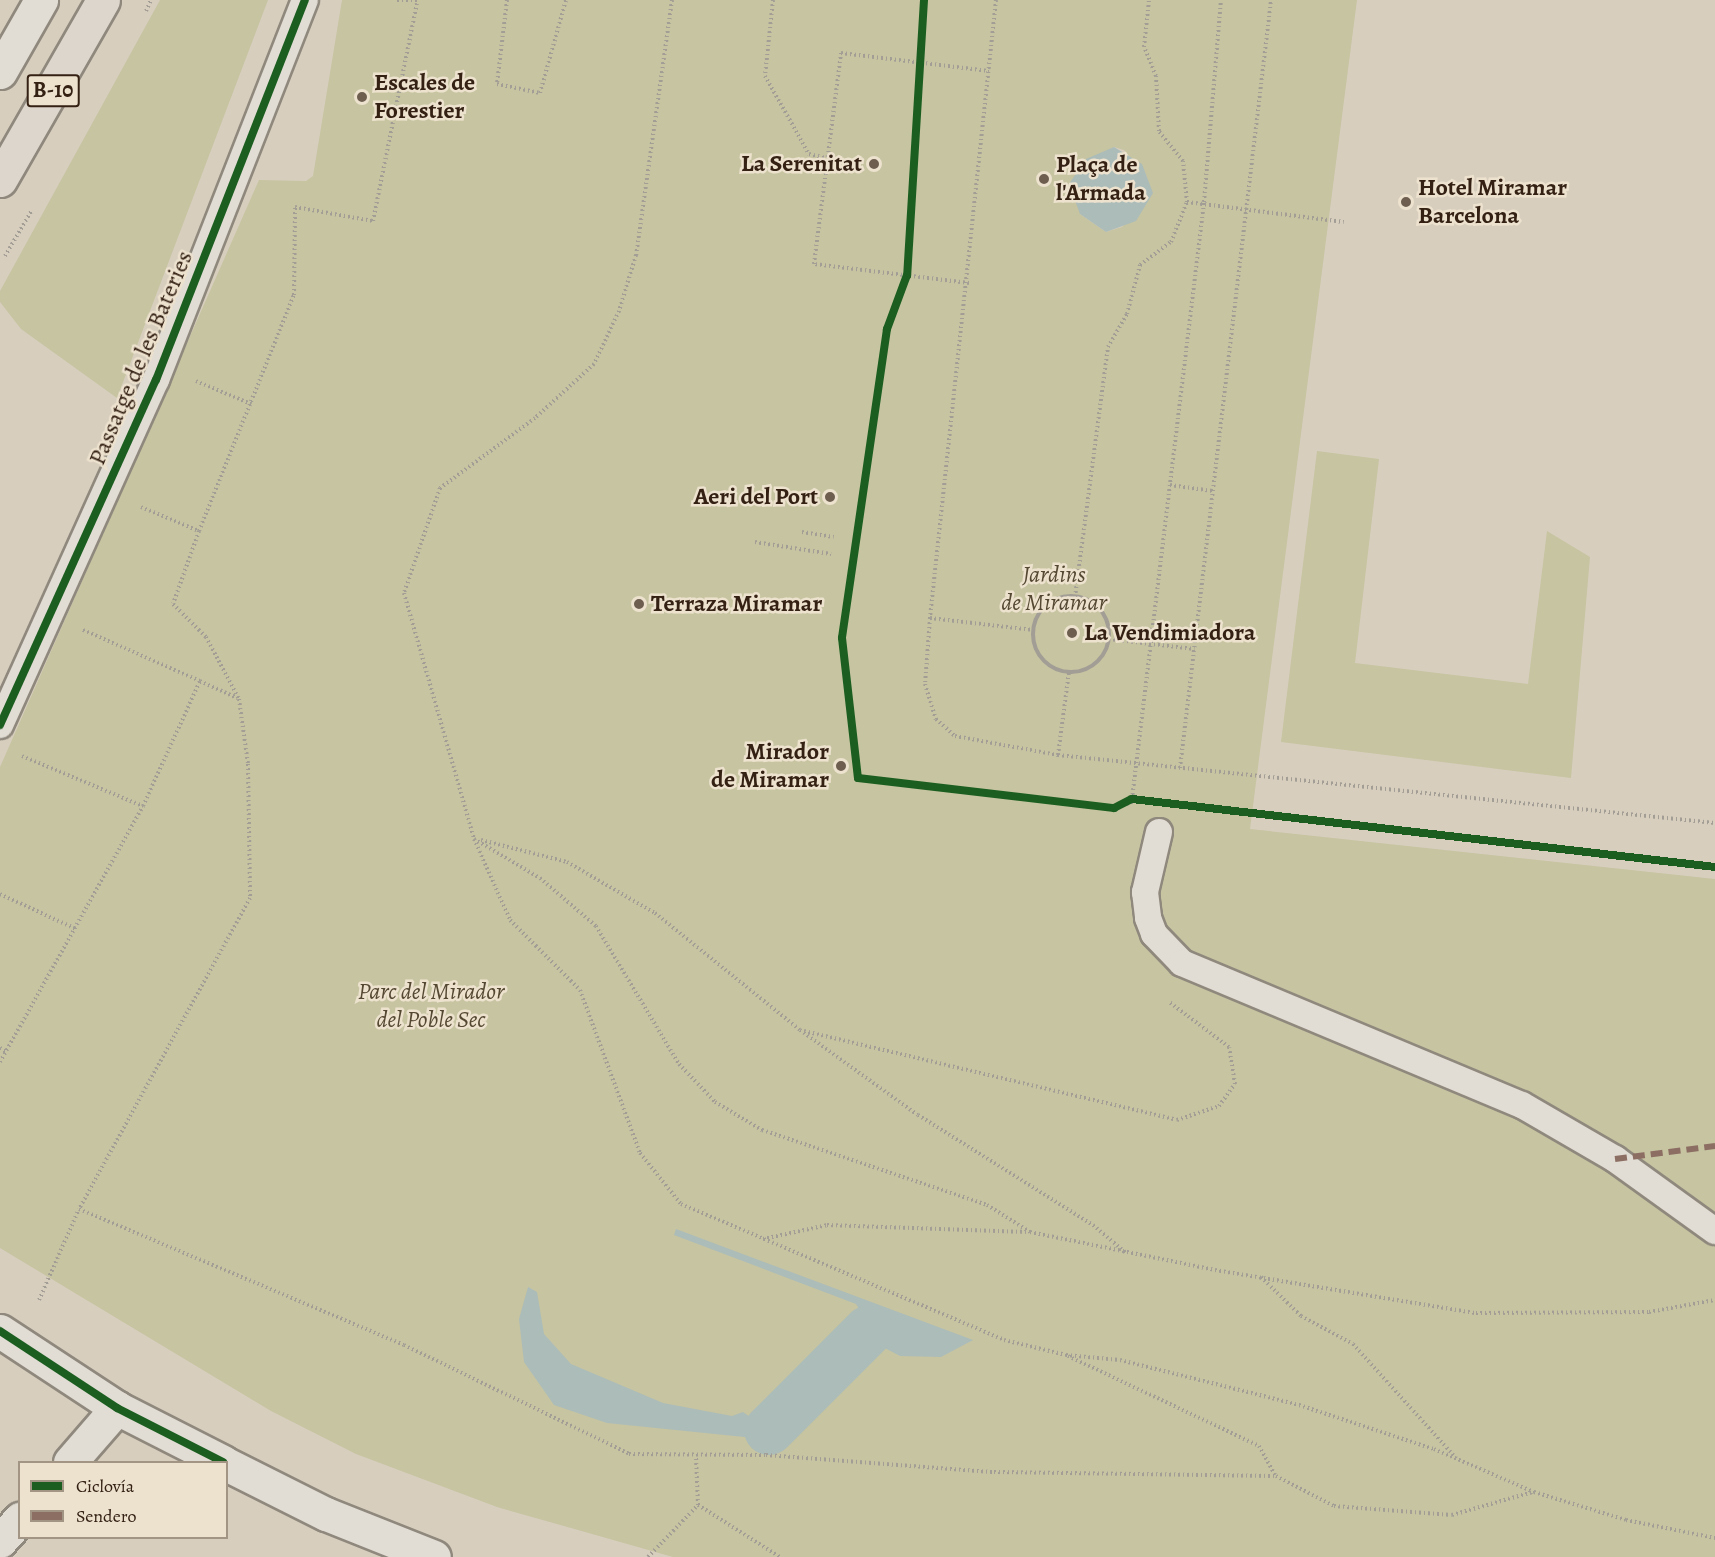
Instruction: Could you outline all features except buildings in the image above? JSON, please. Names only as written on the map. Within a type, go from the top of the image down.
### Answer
[{"type":"highway","name":"B-10","points":[[0,180],[103,0]]},
{"type":"street","points":[[0,72],[41,0]]},
{"type":"street","points":[[0,1331],[117,1408],[221,1461]]},
{"type":"street","points":[[71,1461],[117,1408]]},
{"type":"street","points":[[228,1465],[326,1514],[434,1557]]},
{"type":"street","points":[[0,1541],[18,1521]]},
{"type":"lane","name":"Passatge de les Bateries","points":[[0,725],[156,380],[305,0]]},
{"type":"lane","points":[[1159,832],[1145,892],[1148,918],[1154,934],[1182,963],[1522,1105],[1615,1159],[1715,1231]]},
{"type":"path","points":[[39,1300],[80,1209],[250,898],[248,764],[239,699],[207,637],[173,604],[199,531],[294,295],[295,207],[373,220],[418,2],[397,0]]},
{"type":"path","points":[[507,0],[497,84],[540,93],[566,0]]},
{"type":"path","points":[[672,0],[636,255],[619,311],[594,364],[535,418],[440,488],[404,593],[474,839],[510,920],[580,990],[640,1153],[681,1204],[1004,1341],[1066,1355],[1120,1360],[1299,1405],[1456,1458],[1534,1492],[1626,1520],[1715,1538]]},
{"type":"path","points":[[773,0],[765,76],[809,154],[826,158]]},
{"type":"path","points":[[924,0],[923,63],[907,275],[887,329],[842,638],[858,778],[1114,808],[1132,799],[1144,801]]},
{"type":"path","points":[[996,0],[969,283],[930,618],[925,684],[936,719],[956,736],[1058,755],[1715,823]]},
{"type":"path","points":[[1075,597],[1108,347],[1127,314],[1140,265],[1172,242],[1187,202],[1183,161],[1159,131],[1156,76],[1144,47],[1149,0]]},
{"type":"path","points":[[1132,799],[1204,202],[1221,0]]},
{"type":"path","points":[[1180,768],[1271,0]]},
{"type":"path","points":[[969,283],[814,264],[841,53],[989,71]]},
{"type":"path","points":[[1187,202],[1204,202],[1344,222]]},
{"type":"path","points":[[184,376],[250,404]]},
{"type":"path","points":[[1170,485],[1213,491]]},
{"type":"path","points":[[138,506],[199,531]]},
{"type":"path","points":[[802,532],[834,537]]},
{"type":"path","points":[[755,542],[831,554]]},
{"type":"path","points":[[1075,597],[1098,607],[1109,639],[1099,661],[1069,672],[1038,654],[1034,630],[1043,609],[1075,597]]},
{"type":"path","points":[[930,618],[1034,630]]},
{"type":"path","points":[[71,625],[239,699]]},
{"type":"path","points":[[1109,639],[1194,649]]},
{"type":"path","points":[[1058,755],[1069,672]]},
{"type":"path","points":[[0,1062],[143,806],[200,681]]},
{"type":"path","points":[[14,753],[143,806]]},
{"type":"path","points":[[1180,805],[1715,867]]},
{"type":"path","points":[[474,839],[567,862],[656,913],[800,1030],[918,1115],[1093,1225],[1127,1253]]},
{"type":"path","points":[[474,839],[540,878],[596,926],[679,1064],[715,1102],[762,1130],[987,1204],[1030,1232]]},
{"type":"path","points":[[0,894],[76,929]]},
{"type":"path","points":[[800,1030],[1177,1120],[1219,1106],[1235,1084],[1229,1047],[1164,999]]},
{"type":"path","points":[[0,1048],[6,1051]]},
{"type":"path","points":[[80,1209],[404,1345],[629,1454],[696,1458],[766,1455],[994,1472],[1276,1476],[1334,1506],[1452,1515],[1534,1492]]},
{"type":"path","points":[[763,1239],[827,1225],[1030,1232],[1127,1253],[1476,1313],[1649,1312],[1715,1300]]},
{"type":"path","points":[[1261,1276],[1301,1317],[1353,1344],[1456,1458]]},
{"type":"path","points":[[1066,1355],[1259,1446],[1276,1476]]},
{"type":"path","points":[[648,1557],[698,1505],[696,1458]]},
{"type":"path","points":[[698,1505],[780,1557]]},
{"type":"green space","points":[[160,0],[268,0],[117,398],[21,329],[0,302],[0,291]]},
{"type":"green space","name":"Parc del Mirador del Poble Sec","points":[[342,0],[1357,0],[1250,829],[1715,879],[1715,1557],[673,1557],[497,1507],[356,1454],[271,1411],[0,1248],[0,767],[259,180],[306,181],[313,176]],"holes":[[[1114,147],[1124,150],[1147,177],[1137,212],[1122,227],[1106,232],[1080,214],[1080,169]]]},
{"type":"green space","points":[[1317,451],[1379,459],[1355,663],[1528,684],[1547,531],[1590,557],[1571,778],[1281,742]]},
{"type":"shaded area","points":[[1114,147],[1142,164],[1153,193],[1136,221],[1106,232],[1080,214],[1069,184],[1086,159]]},
{"type":"shaded area","points":[[676,1229],[973,1340],[941,1357],[900,1356],[881,1346],[856,1304],[674,1235]]},
{"type":"shaded area","points":[[528,1287],[537,1292],[544,1334],[571,1364],[663,1403],[732,1416],[743,1412],[773,1433],[764,1439],[607,1423],[554,1405],[524,1362],[519,1319]]},
{"type":"waterway","points":[[769,1430],[869,1330]]},
{"type":"marked path","points":[[1615,1159],[1715,1146]]},
{"type":"cycle path","points":[[0,725],[156,380],[305,0]]},
{"type":"cycle path","points":[[924,0],[907,275],[887,329],[842,638],[858,778],[1114,808],[1132,799],[1715,867]]},
{"type":"cycle path","points":[[0,1331],[117,1408],[221,1461]]},
{"type":"place","name":"Escales de Forestier","points":[[362,97]]},
{"type":"place","name":"La Serenitat","points":[[874,164]]},
{"type":"place","name":"Plaça de l'Armada","points":[[1044,179]]},
{"type":"place","name":"Hotel Miramar Barcelona","points":[[1406,202]]},
{"type":"place","name":"Aeri del Port","points":[[830,497]]},
{"type":"place","name":"Terraza Miramar","points":[[639,604]]},
{"type":"place","name":"La Vendimiadora","points":[[1072,633]]},
{"type":"place","name":"Mirador de Miramar","points":[[841,766]]},
{"type":"park label","name":"Jardins de Miramar","points":[[1054,589]]}]
